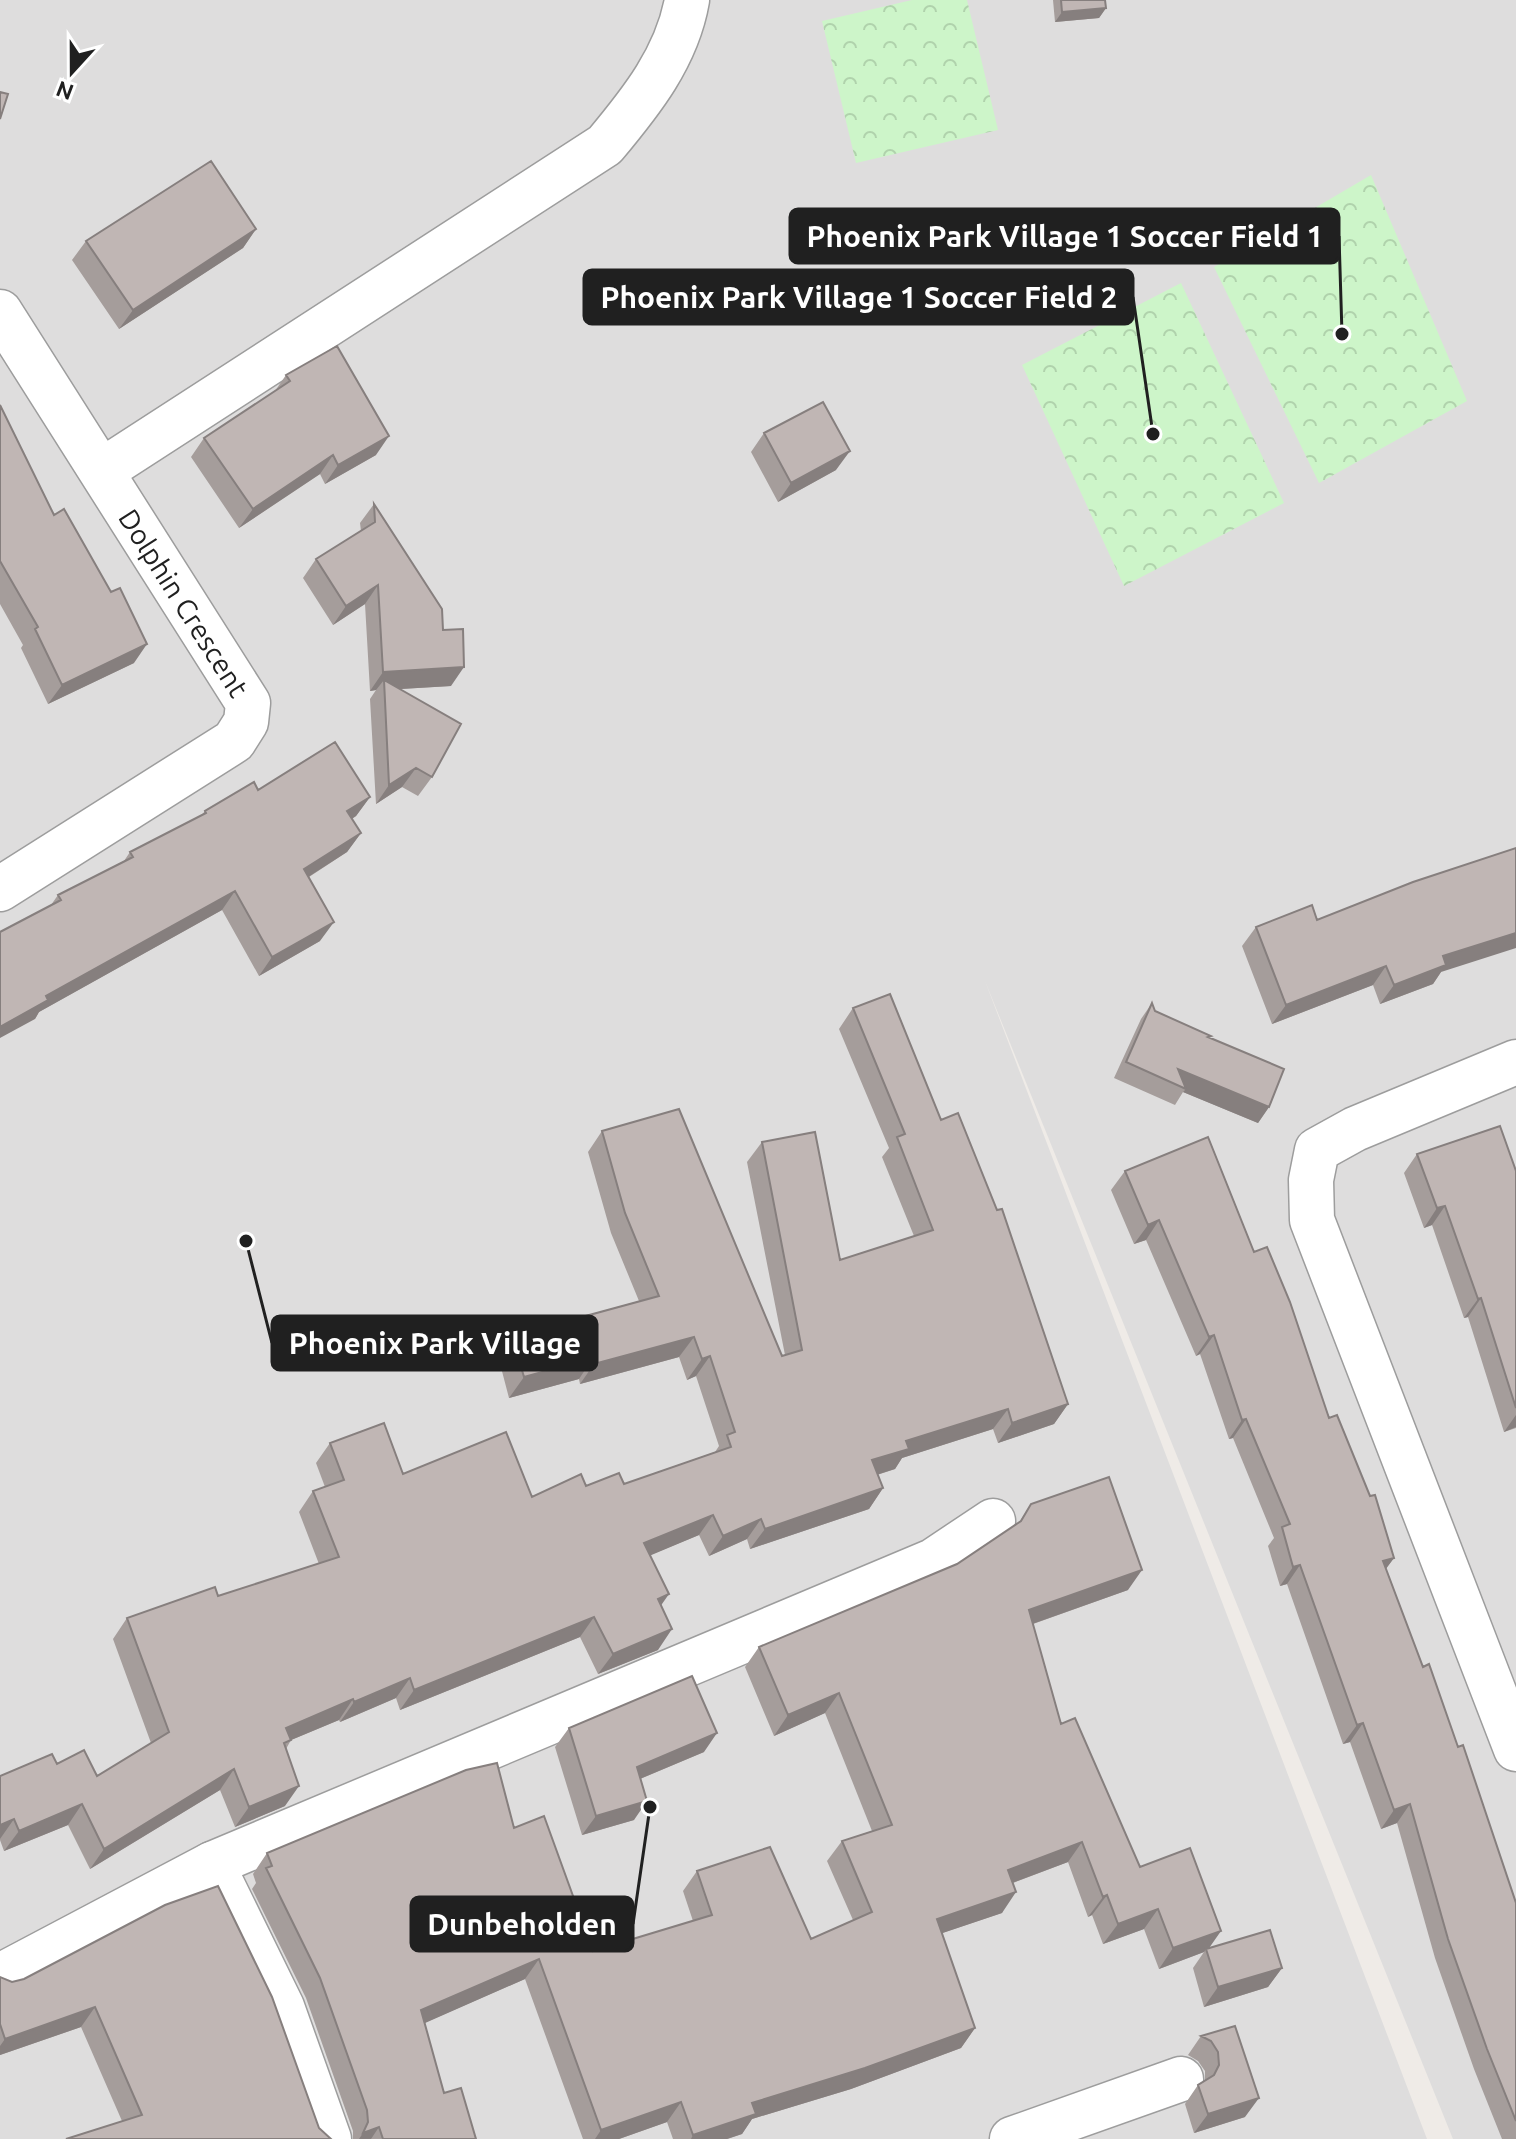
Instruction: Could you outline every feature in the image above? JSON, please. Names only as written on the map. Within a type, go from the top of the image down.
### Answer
[{"type":"street","points":[[103,470],[605,145],[650,92],[684,17],[687,0]]},
{"type":"street","name":"Dolphin Crescent","points":[[0,312],[248,703],[246,722],[234,741],[0,889]]},
{"type":"street","points":[[1516,1062],[1355,1129],[1317,1150],[1311,1180],[1312,1220],[1516,1749]]},
{"type":"street","points":[[0,1976],[212,1864],[933,1561],[993,1521]]},
{"type":"street","points":[[212,1864],[282,2007],[329,2139]]},
{"type":"street","points":[[1012,2139],[1181,2079]]},
{"type":"shaded area","points":[[0,0],[1516,0],[1516,2139],[1453,2139],[985,981],[1427,2139],[0,2139]]},
{"type":"green space","points":[[912,0],[967,0],[998,130],[856,163],[822,21]]},
{"type":"green space","points":[[1371,175],[1467,401],[1319,483],[1214,267]]},
{"type":"green space","points":[[1181,283],[1284,503],[1124,586],[1022,365]]},
{"type":"building","points":[[1061,0],[1105,0],[1106,8],[1062,12]]},
{"type":"building","points":[[0,92],[8,94],[0,119]]},
{"type":"building","points":[[211,161],[256,229],[133,310],[86,241]]},
{"type":"building","points":[[337,346],[389,436],[338,465],[333,455],[253,509],[204,438],[290,381],[286,375]]},
{"type":"building","points":[[823,402],[850,451],[791,483],[764,433]]},
{"type":"building","points":[[0,405],[54,515],[64,509],[111,592],[120,588],[147,644],[62,685],[35,629],[38,627],[0,561]]},
{"type":"building","points":[[374,504],[442,609],[443,630],[463,629],[464,667],[383,672],[378,585],[346,606],[316,559],[375,522]]},
{"type":"building","points":[[384,680],[461,724],[432,777],[416,768],[389,785]]},
{"type":"building","points":[[335,742],[370,797],[347,811],[361,833],[304,869],[334,922],[272,957],[235,891],[46,996],[48,1000],[0,1027],[0,932],[61,900],[58,895],[133,857],[130,852],[206,813],[254,782],[258,790]]},
{"type":"building","points":[[1516,848],[1516,933],[1443,956],[1446,965],[1394,985],[1386,966],[1286,1005],[1256,927],[1312,905],[1317,920],[1413,882]]},
{"type":"building","points":[[890,994],[941,1120],[958,1113],[997,1210],[1002,1209],[1068,1404],[1012,1423],[1008,1409],[906,1441],[909,1449],[872,1460],[883,1488],[765,1529],[761,1519],[723,1536],[713,1515],[644,1543],[669,1594],[658,1599],[672,1629],[613,1654],[594,1617],[414,1690],[410,1678],[354,1702],[353,1699],[286,1728],[291,1740],[284,1743],[299,1786],[249,1807],[234,1769],[104,1849],[82,1804],[19,1831],[14,1819],[0,1825],[0,1776],[52,1754],[57,1764],[84,1750],[97,1776],[169,1732],[127,1618],[215,1587],[218,1596],[339,1557],[313,1491],[344,1480],[330,1443],[384,1423],[403,1474],[506,1432],[532,1497],[581,1474],[586,1486],[619,1473],[624,1484],[731,1447],[727,1435],[735,1432],[710,1356],[702,1359],[694,1337],[594,1364],[593,1358],[524,1377],[512,1336],[659,1296],[625,1213],[602,1131],[679,1109],[782,1356],[802,1350],[762,1142],[815,1132],[840,1260],[933,1230],[897,1137],[905,1134],[853,1008]]},
{"type":"building","points":[[1152,1003],[1155,1011],[1284,1069],[1269,1107],[1178,1069],[1186,1089],[1126,1062]]},
{"type":"building","points":[[1500,1126],[1516,1171],[1516,1408],[1481,1298],[1478,1299],[1445,1206],[1437,1208],[1417,1154]]},
{"type":"building","points":[[1208,1137],[1254,1252],[1267,1247],[1290,1302],[1329,1418],[1337,1415],[1370,1496],[1375,1495],[1394,1558],[1383,1561],[1423,1667],[1429,1664],[1458,1747],[1463,1745],[1516,1903],[1516,2121],[1448,1939],[1410,1804],[1394,1810],[1363,1723],[1357,1725],[1300,1565],[1293,1567],[1282,1527],[1290,1524],[1246,1419],[1242,1420],[1214,1335],[1209,1337],[1159,1220],[1148,1225],[1125,1171]]},
{"type":"building","points":[[1109,1477],[1142,1570],[1029,1610],[1061,1724],[1075,1718],[1140,1867],[1190,1848],[1221,1931],[1173,1948],[1158,1909],[1118,1924],[1107,1895],[1103,1897],[1082,1842],[1008,1870],[1016,1892],[937,1919],[975,2028],[865,2068],[752,2103],[756,2114],[693,2135],[681,2102],[601,2130],[539,1959],[421,2010],[444,2093],[461,2088],[476,2139],[383,2139],[379,2127],[363,2133],[368,2122],[367,2110],[320,1978],[266,1868],[272,1866],[267,1853],[466,1770],[497,1763],[514,1828],[544,1816],[593,1951],[712,1915],[697,1871],[770,1847],[811,1939],[872,1912],[842,1841],[892,1825],[839,1693],[788,1715],[759,1647],[957,1564],[1021,1521],[1031,1504]]},
{"type":"building","points":[[692,1676],[717,1733],[637,1767],[647,1801],[596,1816],[569,1728]]},
{"type":"building","points":[[218,1886],[272,1997],[319,2128],[331,2139],[66,2139],[142,2115],[95,2007],[5,2039],[0,2024],[0,1977],[12,1982],[24,1979],[165,1905]]},
{"type":"building","points":[[1270,1930],[1282,1968],[1218,1987],[1206,1949]]},
{"type":"building","points":[[1235,2026],[1259,2098],[1208,2114],[1198,2085],[1214,2075],[1219,2065],[1218,2052],[1211,2041],[1201,2036]]},
{"type":"place","name":"Phoenix Park Village 1 Soccer Field 1","points":[[1342,334]]},
{"type":"place","name":"Phoenix Park Village 1 Soccer Field 2","points":[[1153,434]]},
{"type":"place","name":"Phoenix Park Village","points":[[246,1241]]},
{"type":"place","name":"Dunbeholden","points":[[650,1807]]}]
